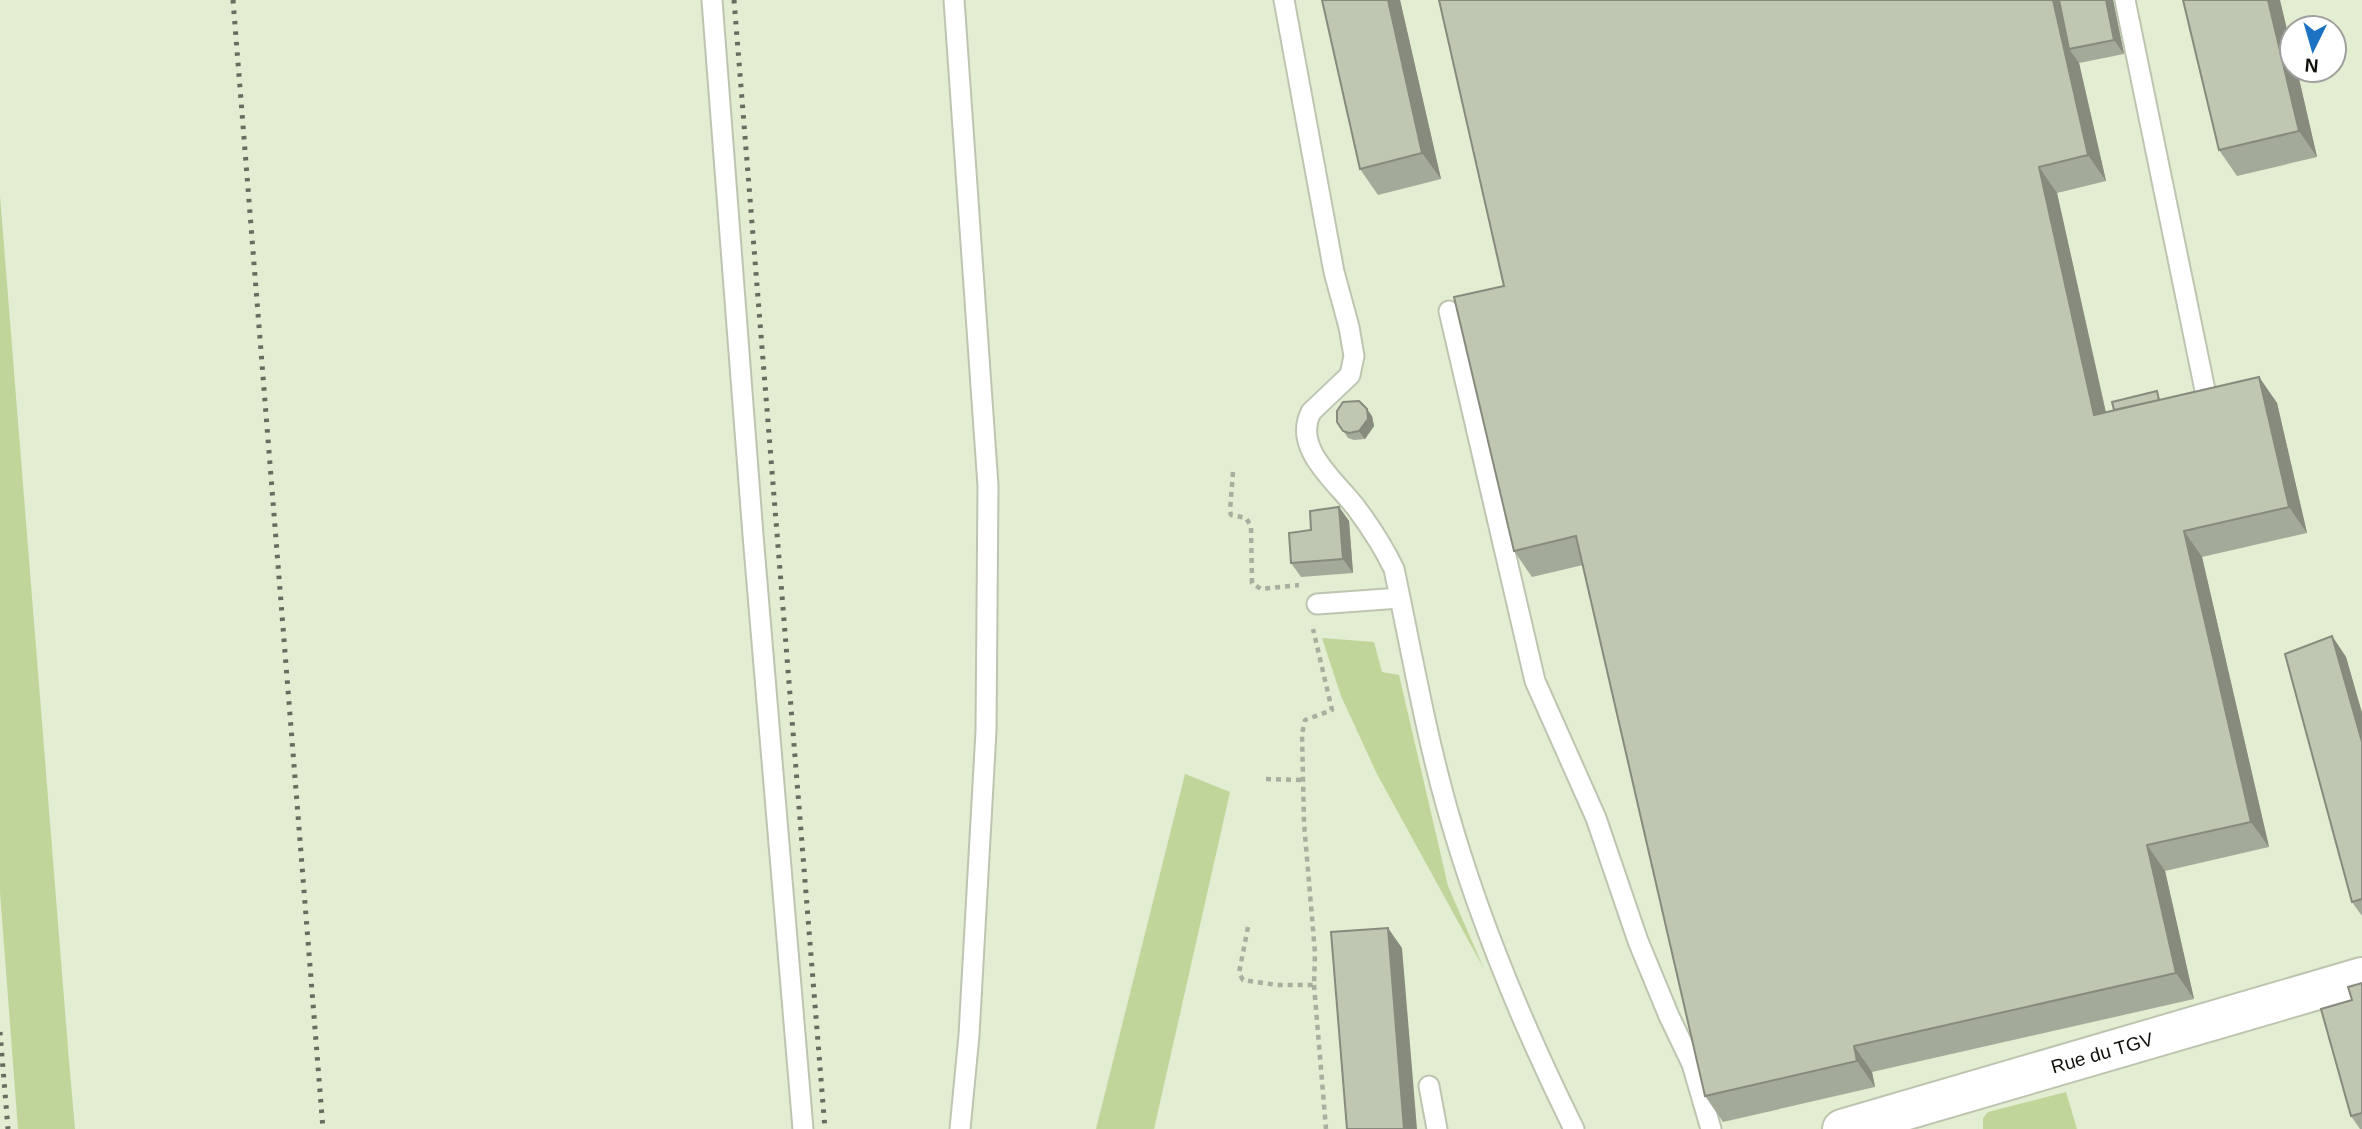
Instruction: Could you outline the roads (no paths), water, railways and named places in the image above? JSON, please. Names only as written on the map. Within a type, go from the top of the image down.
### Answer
[{"type":"street","name":"Rue du TGV","points":[[1842,1129],[2362,977]]},
{"type":"lane","points":[[712,0],[753,535],[803,1129]]},
{"type":"lane","points":[[954,0],[988,486],[986,731],[969,1035],[960,1129]]},
{"type":"lane","points":[[1284,0],[1334,272],[1354,356],[1350,375],[1311,412],[1307,420],[1307,436],[1319,463],[1357,508],[1382,544],[1394,569],[1433,750],[1467,873],[1529,1033],[1574,1129]]},
{"type":"lane","points":[[2124,0],[2207,400]]},
{"type":"lane","points":[[1450,311],[1535,681],[1596,818],[1639,942],[1692,1064],[1711,1129]]},
{"type":"lane","points":[[1314,612],[1400,598]]},
{"type":"lane","points":[[1429,1086],[1437,1129]]},
{"type":"railway","points":[[233,0],[323,1129]]},
{"type":"railway","points":[[734,0],[825,1129]]},
{"type":"railway","points":[[0,1032],[8,1129]]}]
